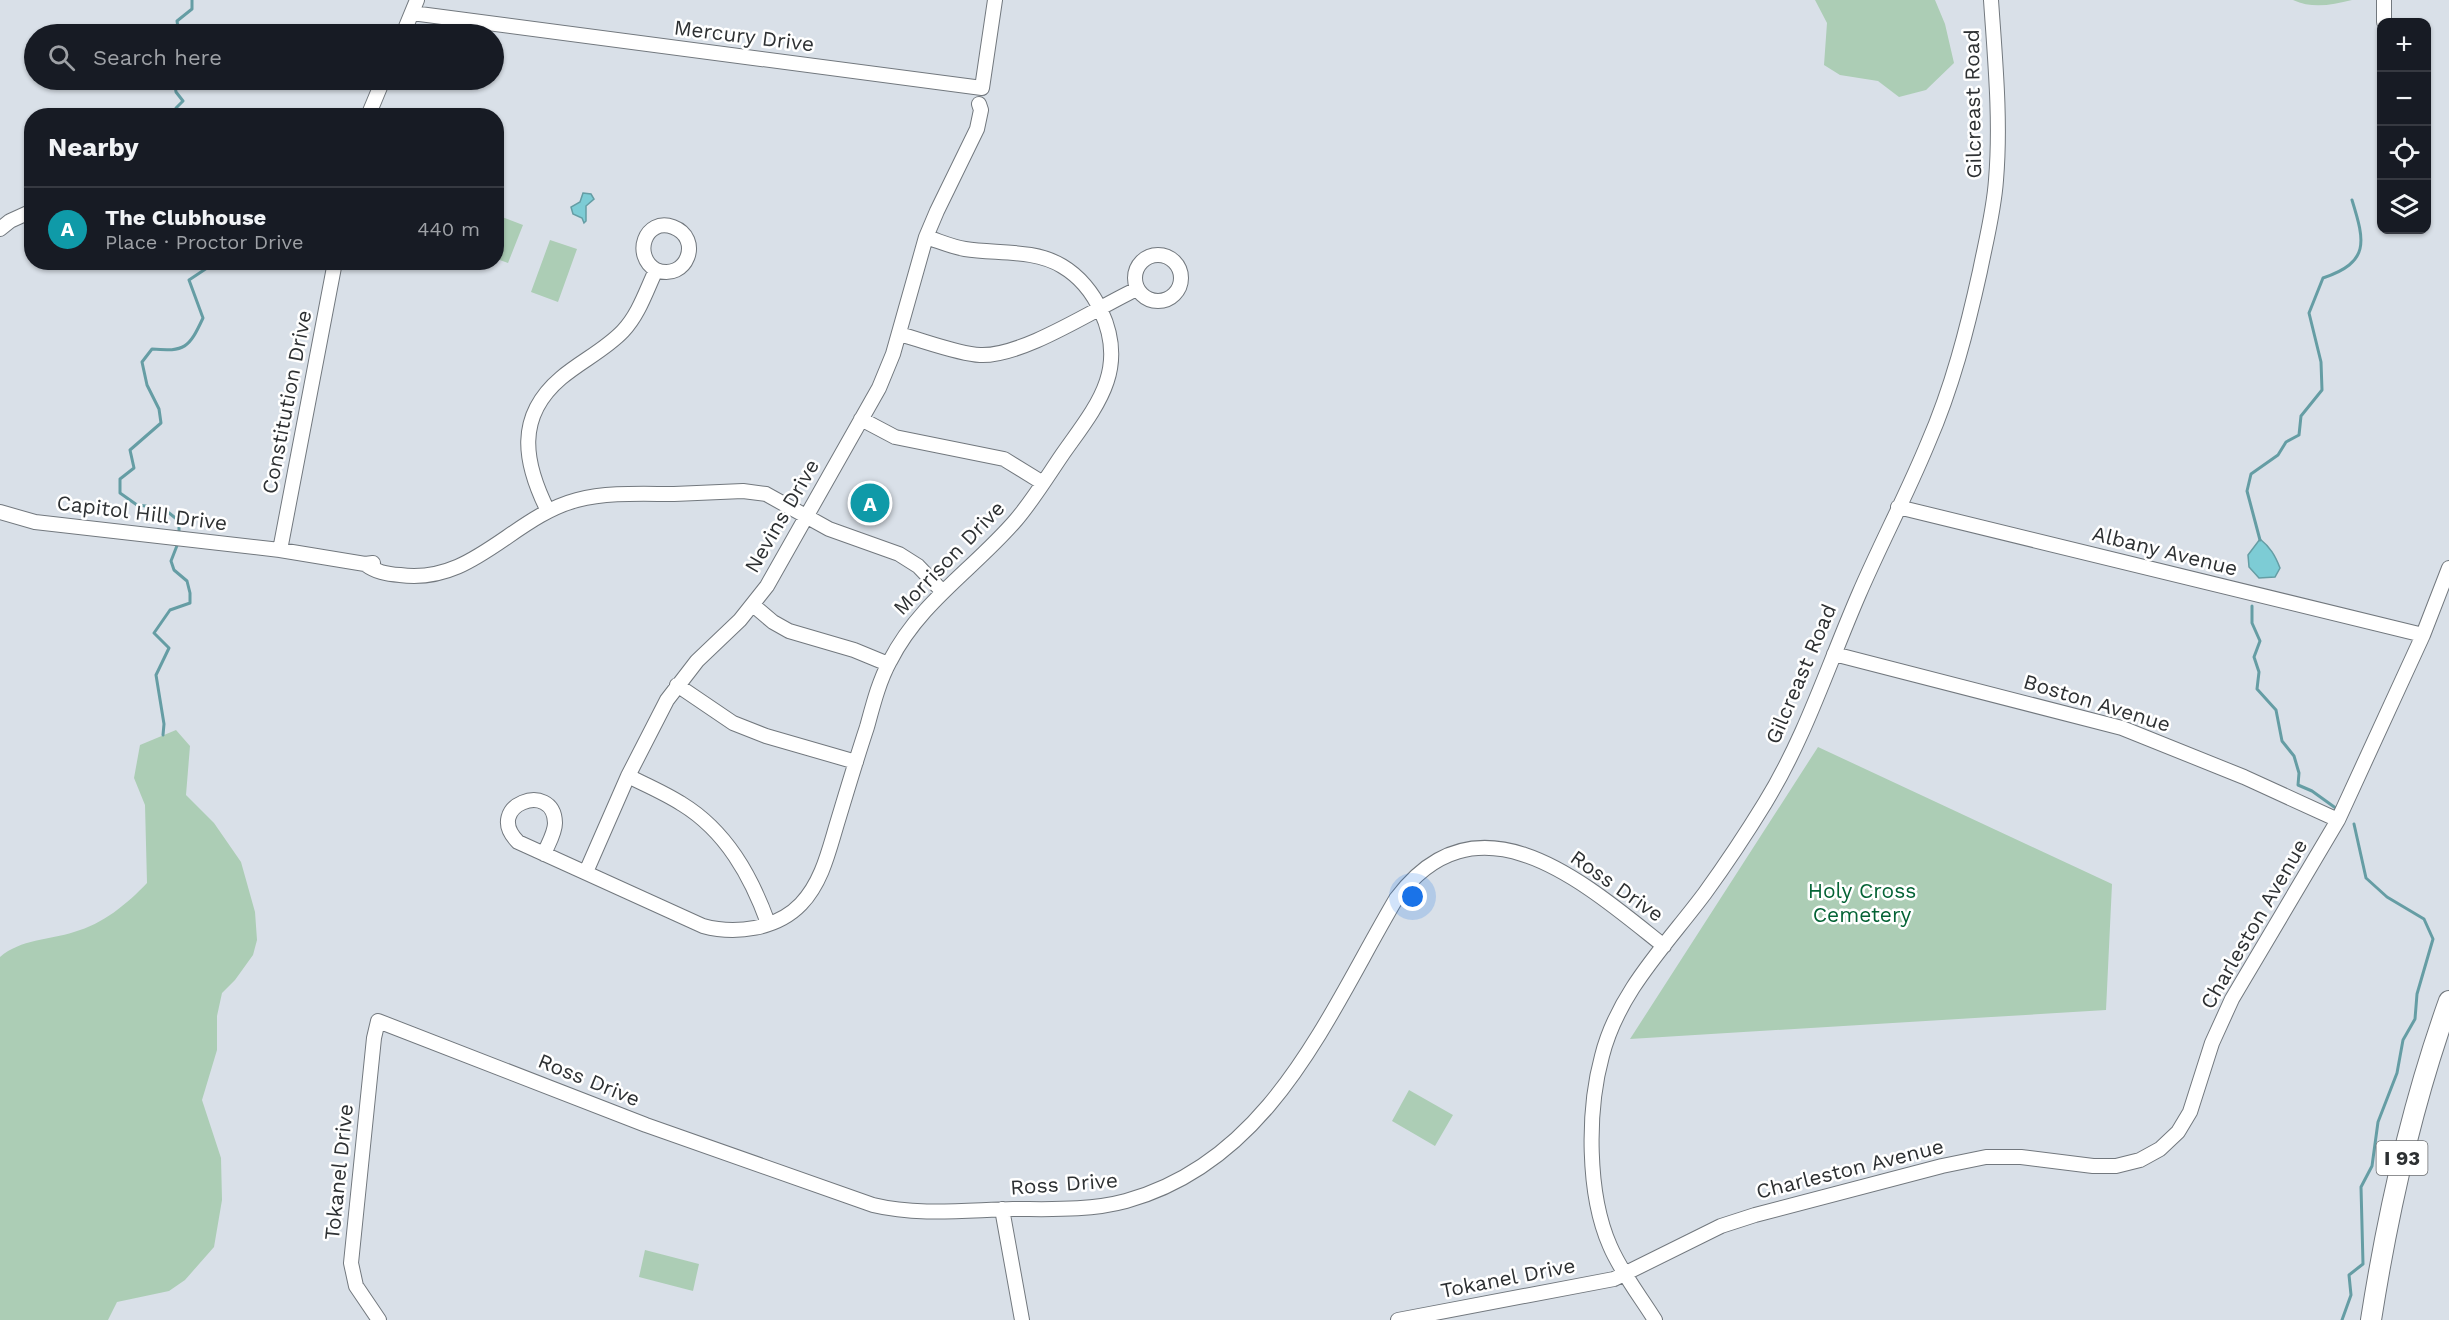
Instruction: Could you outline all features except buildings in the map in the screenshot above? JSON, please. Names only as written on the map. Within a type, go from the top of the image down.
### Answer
[{"type":"highway","name":"I 93","points":[[2371,1320],[2380,1259],[2403,1154],[2421,1085],[2449,1001]]},
{"type":"street","points":[[982,88],[995,0]]},
{"type":"street","name":"Gilcreast Road","points":[[1655,1320],[1610,1246],[1595,1202],[1592,1165],[1597,1083],[1607,1036],[1629,993],[1705,893],[1767,799],[1809,714],[1898,507],[1928,445],[1952,379],[1969,321],[1991,216],[1996,180],[1998,129],[1991,0]]},
{"type":"street","points":[[2384,0],[2384,18]]},
{"type":"street","points":[[407,24],[415,7]]},
{"type":"street","name":"Mercury Drive","points":[[415,7],[982,88]]},
{"type":"street","name":"Nevins Drive","points":[[586,872],[659,712],[697,661],[753,605],[807,517],[886,371],[899,334],[926,237],[977,129],[982,88]]},
{"type":"street","points":[[371,108],[379,90]]},
{"type":"street","points":[[0,229],[10,220],[24,214]]},
{"type":"street","name":"Morrison Drive","points":[[544,854],[703,926],[730,931],[768,923],[796,908],[819,879],[888,664],[914,622],[942,591],[1016,520],[1096,408],[1108,384],[1111,337],[1099,307],[1081,280],[1060,264],[1032,256],[961,249],[926,237]]},
{"type":"street","name":"Constitution Drive","points":[[280,550],[333,270]]},
{"type":"street","points":[[548,511],[536,488],[527,456],[527,442],[534,415],[552,386],[612,341],[632,320],[656,270]]},
{"type":"street","points":[[899,334],[977,355],[1006,352],[1042,337],[1137,289]]},
{"type":"street","points":[[861,419],[896,437],[1004,459],[1043,483]]},
{"type":"street","name":"Capitol Hill Drive","points":[[0,512],[35,522],[280,550],[365,564],[376,572],[423,577],[450,571],[468,563],[548,511],[575,500],[597,496],[743,491],[766,494],[848,537],[909,559],[942,591]]},
{"type":"street","name":"Albany Avenue","points":[[1898,507],[2423,635]]},
{"type":"street","name":"Charleston Avenue","points":[[1626,1274],[1696,1238],[1755,1215],[1942,1166],[1986,1157],[2021,1157],[2092,1166],[2116,1166],[2140,1160],[2160,1149],[2178,1132],[2190,1112],[2212,1043],[2232,999],[2338,820],[2423,635],[2449,568]]},
{"type":"street","points":[[753,605],[773,622],[789,631],[854,650],[888,664]]},
{"type":"street","name":"Boston Avenue","points":[[1834,654],[2122,728],[2244,777],[2338,820]]},
{"type":"street","points":[[677,686],[733,723],[856,762]]},
{"type":"street","points":[[628,776],[683,804],[706,822],[730,849],[757,893],[768,923]]},
{"type":"street","name":"Ross Drive","points":[[378,1021],[646,1125],[873,1205],[904,1210],[1073,1208],[1124,1201],[1147,1194],[1183,1177],[1230,1145],[1280,1093],[1307,1054],[1388,913],[1411,879],[1430,863],[1454,853],[1477,848],[1524,854],[1546,863],[1587,886],[1664,946]]},
{"type":"street","name":"Tokanel Drive","points":[[378,1021],[374,1038],[351,1263],[356,1286],[379,1320]]},
{"type":"street","points":[[1002,1209],[1022,1320]]},
{"type":"street","name":"Tokanel Drive","points":[[1398,1320],[1589,1284],[1626,1274]]},
{"type":"green space","points":[[1815,0],[1935,0],[1945,24],[1954,63],[1926,90],[1899,97],[1878,81],[1840,75],[1824,65],[1827,23]]},
{"type":"green space","points":[[2293,0],[2352,0],[2329,5],[2315,5]]},
{"type":"green space","points":[[504,218],[523,225],[508,263],[504,262]]},
{"type":"green space","points":[[550,240],[577,249],[558,302],[531,292]]},
{"type":"green space","points":[[176,730],[190,746],[186,795],[214,823],[241,862],[255,912],[257,940],[253,955],[235,980],[222,993],[217,1016],[217,1050],[202,1100],[221,1158],[222,1200],[214,1247],[185,1280],[169,1291],[117,1302],[108,1320],[0,1320],[0,957],[26,943],[74,932],[105,919],[123,906],[147,883],[145,805],[134,778],[140,745]]},
{"type":"green space","name":"Holy Cross Cemetery","points":[[1818,747],[2112,884],[2106,1010],[1630,1039]]},
{"type":"green space","points":[[1409,1090],[1453,1115],[1435,1146],[1392,1121]]},
{"type":"green space","points":[[645,1250],[699,1264],[693,1291],[639,1277]]},
{"type":"water","points":[[583,193],[591,194],[594,199],[586,206],[584,223],[582,218],[573,214],[571,207],[580,202]]},
{"type":"water","points":[[2260,539],[2272,552],[2280,568],[2275,577],[2259,578],[2249,567],[2248,555]]},
{"type":"waterway","points":[[177,24],[177,21],[192,9],[192,0]]},
{"type":"waterway","points":[[176,90],[183,101],[176,108]]},
{"type":"waterway","points":[[2260,540],[2247,491],[2251,474],[2278,455],[2286,442],[2299,435],[2301,416],[2322,390],[2321,362],[2309,313],[2323,278],[2349,265],[2360,249],[2360,228],[2352,200]]},
{"type":"waterway","points":[[179,534],[179,521],[163,508],[137,505],[120,493],[120,479],[134,468],[130,450],[161,423],[159,409],[147,385],[142,362],[152,349],[179,348],[185,346],[194,336],[203,318],[189,280],[204,270]]},
{"type":"waterway","points":[[163,735],[164,724],[156,675],[169,648],[154,633],[170,610],[190,603],[187,581],[174,570],[171,561],[178,543]]},
{"type":"waterway","points":[[2252,606],[2252,623],[2260,641],[2254,657],[2259,672],[2257,689],[2276,710],[2282,741],[2294,756],[2299,773],[2298,785],[2312,791],[2337,809]]},
{"type":"waterway","points":[[2342,1320],[2351,1295],[2349,1275],[2363,1264],[2361,1187],[2372,1166],[2378,1122],[2397,1073],[2403,1040],[2415,1019],[2417,994],[2433,939],[2424,919],[2387,897],[2366,878],[2354,824]]},
{"type":"place","name":"The Clubhouse","points":[[870,503]]}]
